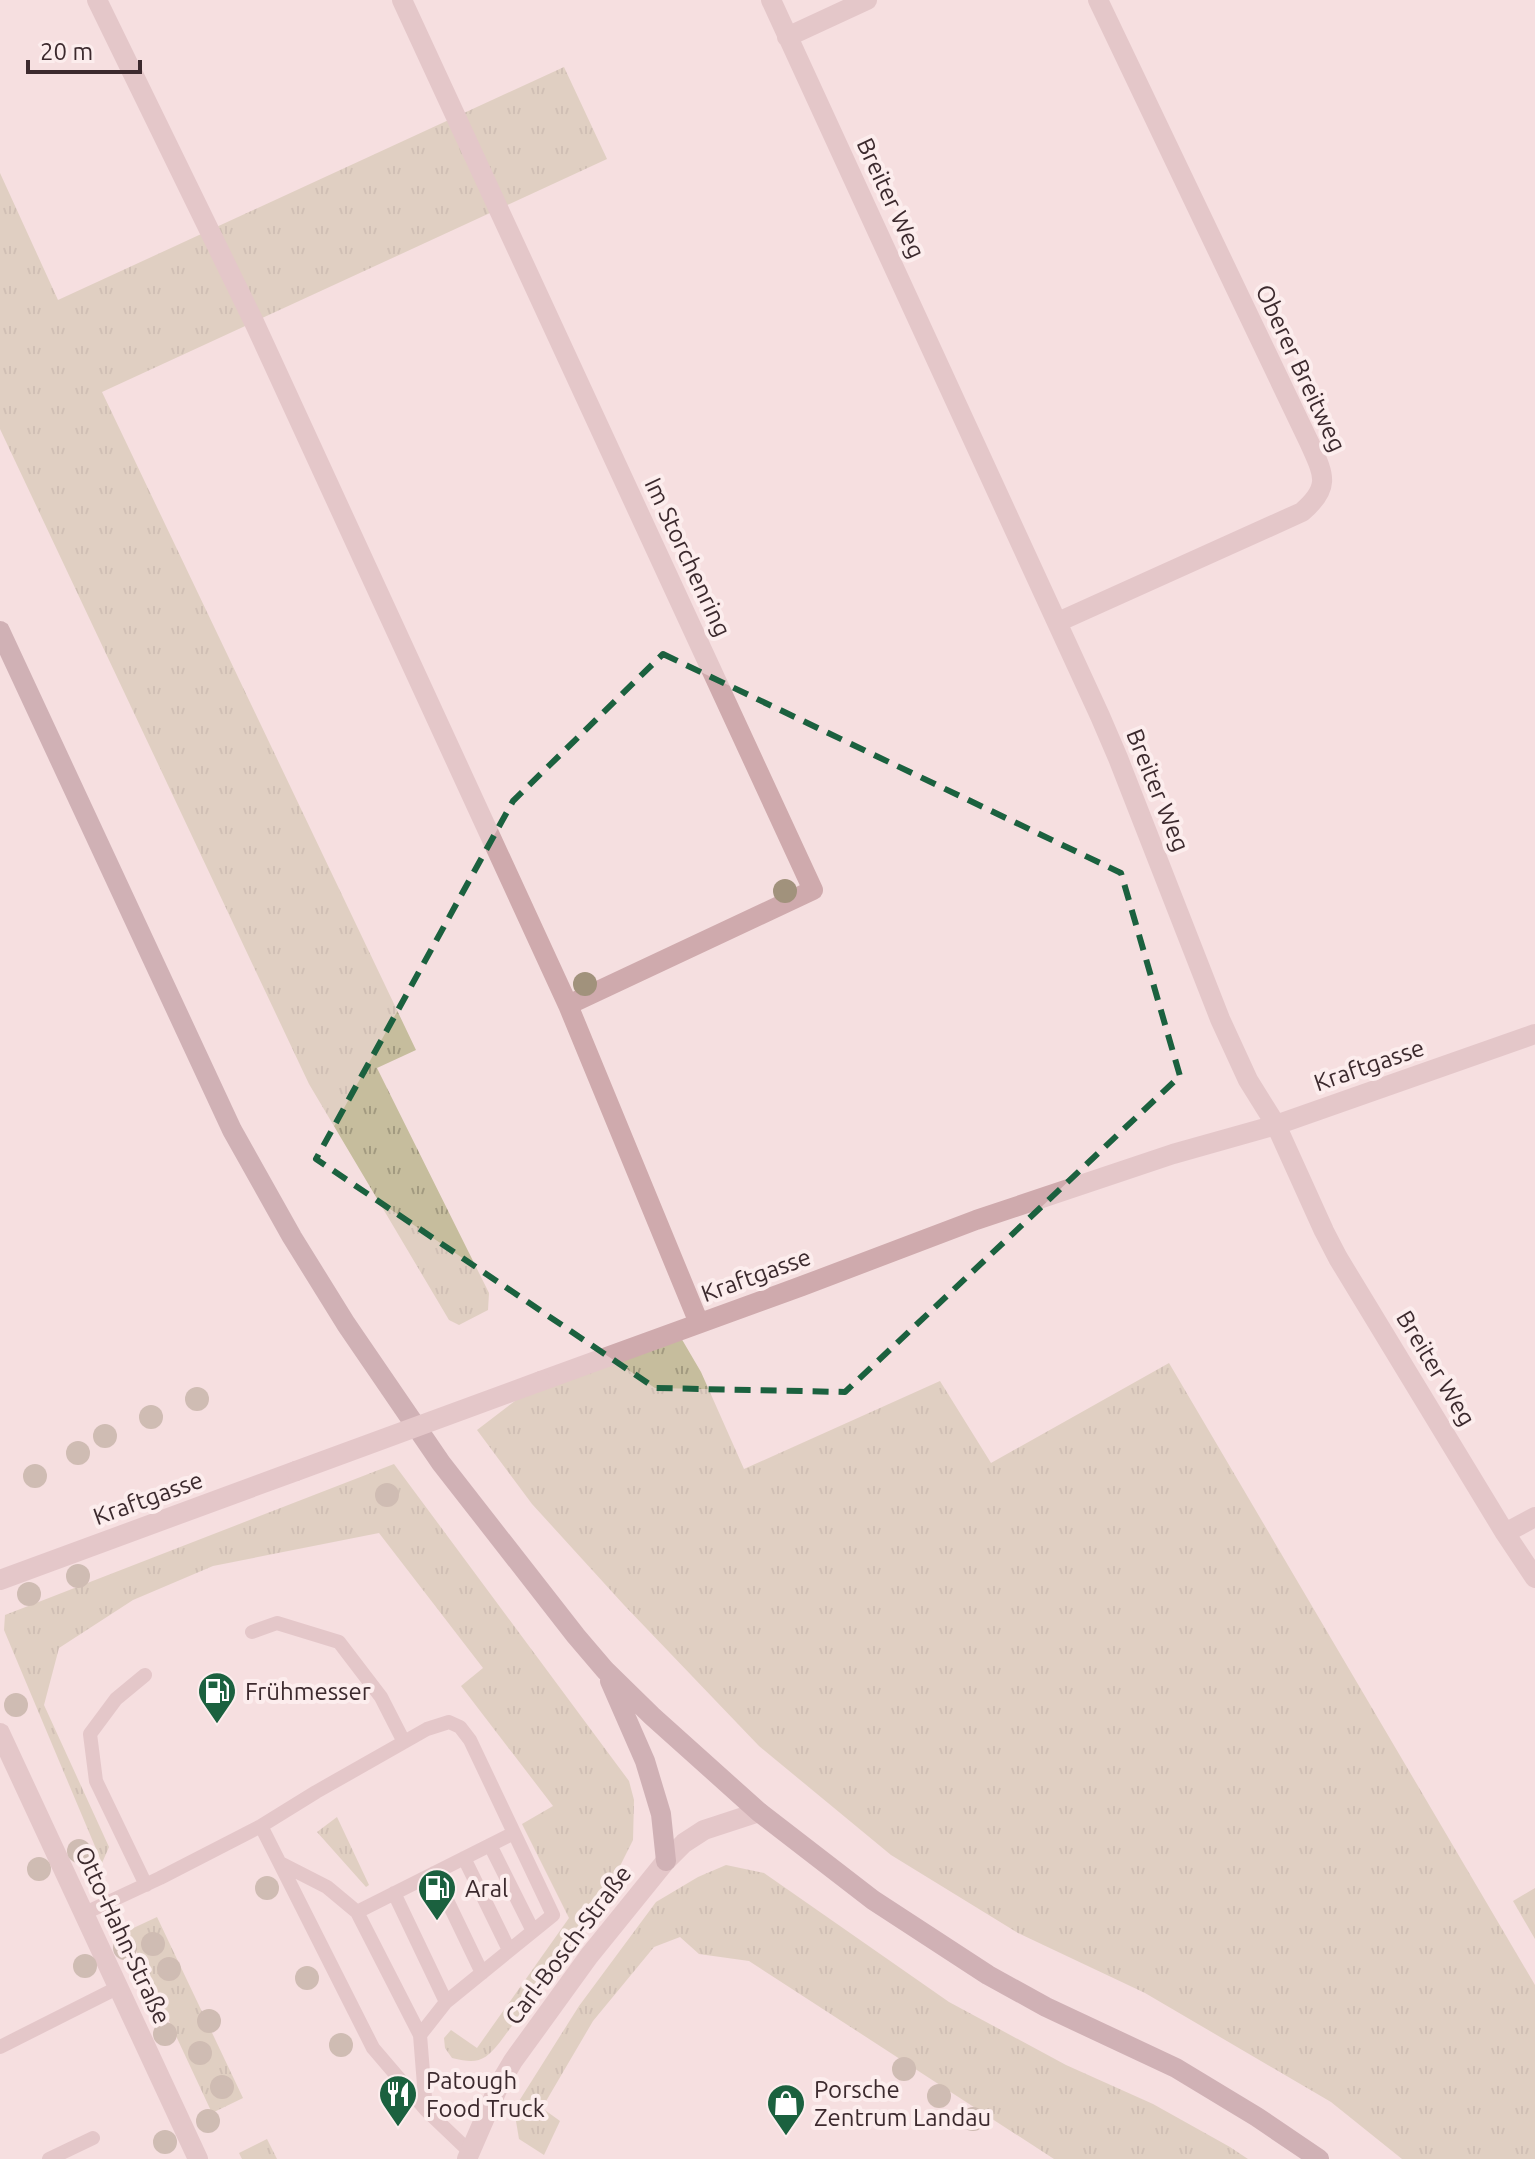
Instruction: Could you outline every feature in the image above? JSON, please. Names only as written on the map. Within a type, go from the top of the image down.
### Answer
[{"type":"main road","points":[[0,631],[232,1130],[292,1237],[346,1324],[441,1463],[605,1670],[759,1812],[873,1900],[988,1975],[1046,2007],[1176,2068],[1319,2159]]},
{"type":"main road","points":[[605,1670],[645,1761],[661,1814],[666,1861]]},
{"type":"street","points":[[97,0],[254,322],[568,1005],[699,1323]]},
{"type":"street","name":"Im Storchenring","points":[[402,0],[813,890],[568,1005]]},
{"type":"street","name":"Breiter Weg","points":[[771,0],[1058,622],[1118,758],[1220,1019],[1248,1080],[1276,1125],[1338,1258],[1535,1578]]},
{"type":"street","points":[[787,37],[867,0]]},
{"type":"street","name":"Oberer Breitweg","points":[[1058,622],[1302,512],[1315,501],[1323,487],[1320,465],[1098,0]]},
{"type":"street","name":"Kraftgasse","points":[[0,1580],[976,1220],[1173,1154],[1276,1125],[1535,1034]]},
{"type":"street","points":[[1505,1533],[1535,1517]]},
{"type":"street","name":"Otto-Hahn-Straße","points":[[0,1733],[198,2159]]},
{"type":"street","name":"Carl-Bosch-Straße","points":[[473,2157],[500,2083],[513,2061],[589,1956],[666,1861],[684,1843],[704,1830],[759,1812]]},
{"type":"lane","points":[[252,1632],[277,1623],[339,1642],[381,1697],[404,1742]]},
{"type":"lane","points":[[145,1675],[116,1699],[90,1734],[96,1781],[146,1885]]},
{"type":"lane","points":[[85,1913],[261,1826],[427,1729],[449,1722],[460,1727],[470,1740],[553,1915],[446,2002],[420,2035]]},
{"type":"lane","points":[[261,1826],[373,2048],[426,2110],[473,2157]]},
{"type":"lane","points":[[357,1912],[490,1845],[512,1829]]},
{"type":"lane","points":[[490,1845],[533,1931]]},
{"type":"lane","points":[[464,1858],[509,1950]]},
{"type":"lane","points":[[280,1863],[327,1887],[357,1912],[420,2035],[426,2110]]},
{"type":"lane","points":[[434,1873],[482,1973]]},
{"type":"lane","points":[[394,1893],[446,2002]]},
{"type":"lane","points":[[0,2047],[119,1987]]},
{"type":"lane","points":[[49,2159],[93,2138]]},
{"type":"highlighted area","points":[[663,654],[1121,873],[1180,1076],[845,1392],[655,1388],[316,1159],[513,801]]},
{"type":"green space","points":[[564,67],[607,159],[102,392],[416,1050],[377,1068],[489,1293],[488,1310],[459,1325],[449,1320],[309,1084],[0,429],[0,173],[58,300]]},
{"type":"green space","points":[[677,1331],[701,1372],[744,1469],[940,1381],[991,1463],[1169,1363],[1535,1985],[1535,2159],[1402,2159],[1331,2102],[1145,1993],[1018,1933],[891,1855],[759,1746],[532,1504],[477,1430],[541,1381]]},
{"type":"green space","points":[[394,1464],[629,1781],[634,1800],[633,1840],[607,1892],[500,2042],[489,2054],[474,2061],[452,2058],[445,2048],[444,2038],[451,2030],[477,2048],[569,1918],[522,1824],[553,1806],[461,1686],[483,1668],[379,1533],[213,1566],[133,1600],[59,1648],[44,1705],[109,1847],[102,1863],[4,1630],[5,1615]]},
{"type":"green space","points":[[337,1817],[369,1885],[366,1887],[317,1832]]},
{"type":"green space","points":[[726,1865],[764,1873],[949,2002],[1066,2065],[1153,2104],[1248,2159],[1054,2159],[749,1961],[699,1954],[680,1937],[654,1947],[593,2021],[542,2108],[560,2121],[544,2155],[519,2139],[514,2109],[579,2006],[656,1902],[698,1877]]},
{"type":"green space","points":[[1535,1888],[1535,1939],[1513,1901]]},
{"type":"green space","points":[[157,1917],[243,2098],[212,2113],[127,1931]]},
{"type":"green space","points":[[267,2139],[277,2159],[242,2159],[239,2153]]},
{"type":"place","name":"Frühmesser","points":[[217,1725]]},
{"type":"place","name":"Aral","points":[[437,1922]]},
{"type":"place","name":"Patough Food Truck","points":[[398,2128]]},
{"type":"place","name":"Porsche Zentrum Landau","points":[[786,2137]]}]
